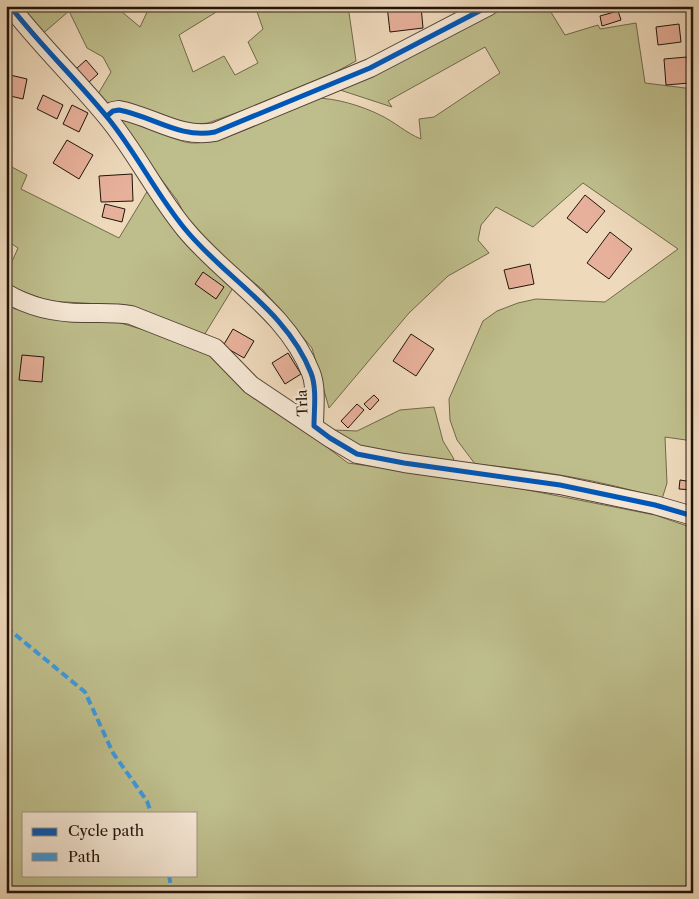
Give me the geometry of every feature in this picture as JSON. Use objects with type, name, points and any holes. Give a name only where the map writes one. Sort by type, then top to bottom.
[{"type":"street","name":"Trla","points":[[10,6],[36,40],[107,116],[184,228],[205,250],[258,298],[297,346],[312,374],[314,426],[357,454],[404,463],[560,485],[655,505],[693,516]]},
{"type":"street","points":[[107,116],[119,110],[181,132],[202,134],[215,132],[370,68],[489,6]]},
{"type":"street","points":[[6,293],[32,305],[54,310],[83,313],[117,312],[131,315],[215,348],[251,384],[314,426]]},
{"type":"green space","points":[[24,6],[115,6],[140,27],[148,10],[153,6],[226,6],[179,35],[193,72],[224,56],[235,75],[258,63],[248,42],[263,29],[255,6],[348,6],[356,61],[306,88],[208,123],[189,125],[108,104],[98,94],[111,72],[103,57],[87,48],[69,11],[40,36]]},
{"type":"green space","points":[[504,6],[552,6],[549,9],[565,35],[598,25],[600,29],[636,23],[645,83],[693,89],[693,441],[665,437],[667,483],[662,499],[616,486],[569,477],[475,464],[457,440],[450,420],[449,399],[483,321],[497,311],[536,299],[605,302],[678,249],[583,183],[533,227],[496,207],[481,225],[478,240],[489,253],[448,276],[409,313],[329,408],[312,348],[263,290],[215,250],[189,223],[177,200],[119,123],[119,117],[123,117],[177,140],[198,143],[231,135],[269,120],[315,98],[323,98],[349,103],[373,112],[421,139],[419,119],[434,117],[500,73],[485,47],[388,101],[392,107],[340,90],[337,86],[499,11]]},
{"type":"green space","points":[[6,164],[27,175],[21,189],[119,238],[148,190],[193,251],[233,288],[203,337],[161,317],[117,305],[49,301],[6,285],[6,275],[18,248],[6,240]]},
{"type":"green space","points":[[6,304],[15,309],[114,321],[211,350],[276,409],[348,463],[497,484],[655,515],[693,528],[693,893],[6,893]]},
{"type":"green space","points":[[434,407],[443,441],[454,459],[451,462],[371,450],[343,438],[334,430],[357,431],[400,410]]},
{"type":"building","points":[[387,6],[421,6],[423,28],[390,32]]},
{"type":"building","points":[[618,11],[621,20],[602,26],[600,16]]},
{"type":"building","points":[[679,24],[681,42],[658,45],[656,27]]},
{"type":"building","points":[[687,57],[689,83],[666,85],[664,59]]},
{"type":"building","points":[[86,60],[98,74],[88,83],[76,69]]},
{"type":"building","points":[[6,74],[27,79],[23,99],[6,95]]},
{"type":"building","points":[[43,95],[63,105],[57,119],[37,109]]},
{"type":"building","points":[[72,105],[88,113],[79,132],[63,124]]},
{"type":"building","points":[[67,140],[93,155],[79,179],[53,163]]},
{"type":"building","points":[[132,174],[133,201],[101,202],[99,176]]},
{"type":"building","points":[[585,195],[605,211],[587,233],[567,218]]},
{"type":"building","points":[[105,204],[125,209],[122,222],[102,217]]},
{"type":"building","points":[[610,232],[632,249],[609,279],[587,263]]},
{"type":"building","points":[[530,264],[534,284],[509,289],[504,270]]},
{"type":"building","points":[[203,272],[224,287],[216,299],[195,284]]},
{"type":"building","points":[[233,329],[254,341],[244,358],[223,346]]},
{"type":"building","points":[[411,334],[434,349],[416,376],[393,361]]},
{"type":"building","points":[[288,353],[301,374],[285,384],[272,363]]},
{"type":"building","points":[[22,355],[44,357],[42,382],[19,380]]},
{"type":"building","points":[[374,395],[379,400],[370,410],[364,404]]},
{"type":"building","points":[[357,404],[364,410],[348,428],[341,421]]},
{"type":"building","points":[[680,480],[693,482],[693,490],[679,489]]},
{"type":"marked path","points":[[6,627],[85,692],[113,753],[147,801],[151,812]]},
{"type":"marked path","points":[[169,876],[172,893]]},
{"type":"cycle path","points":[[10,6],[107,117],[185,229],[287,331],[300,351],[313,379],[315,392],[314,426],[330,438],[357,454],[404,463],[560,485],[655,505],[693,516]]},
{"type":"cycle path","points":[[107,116],[113,111],[119,110],[178,130],[202,133],[215,132],[370,68],[489,6]]}]
